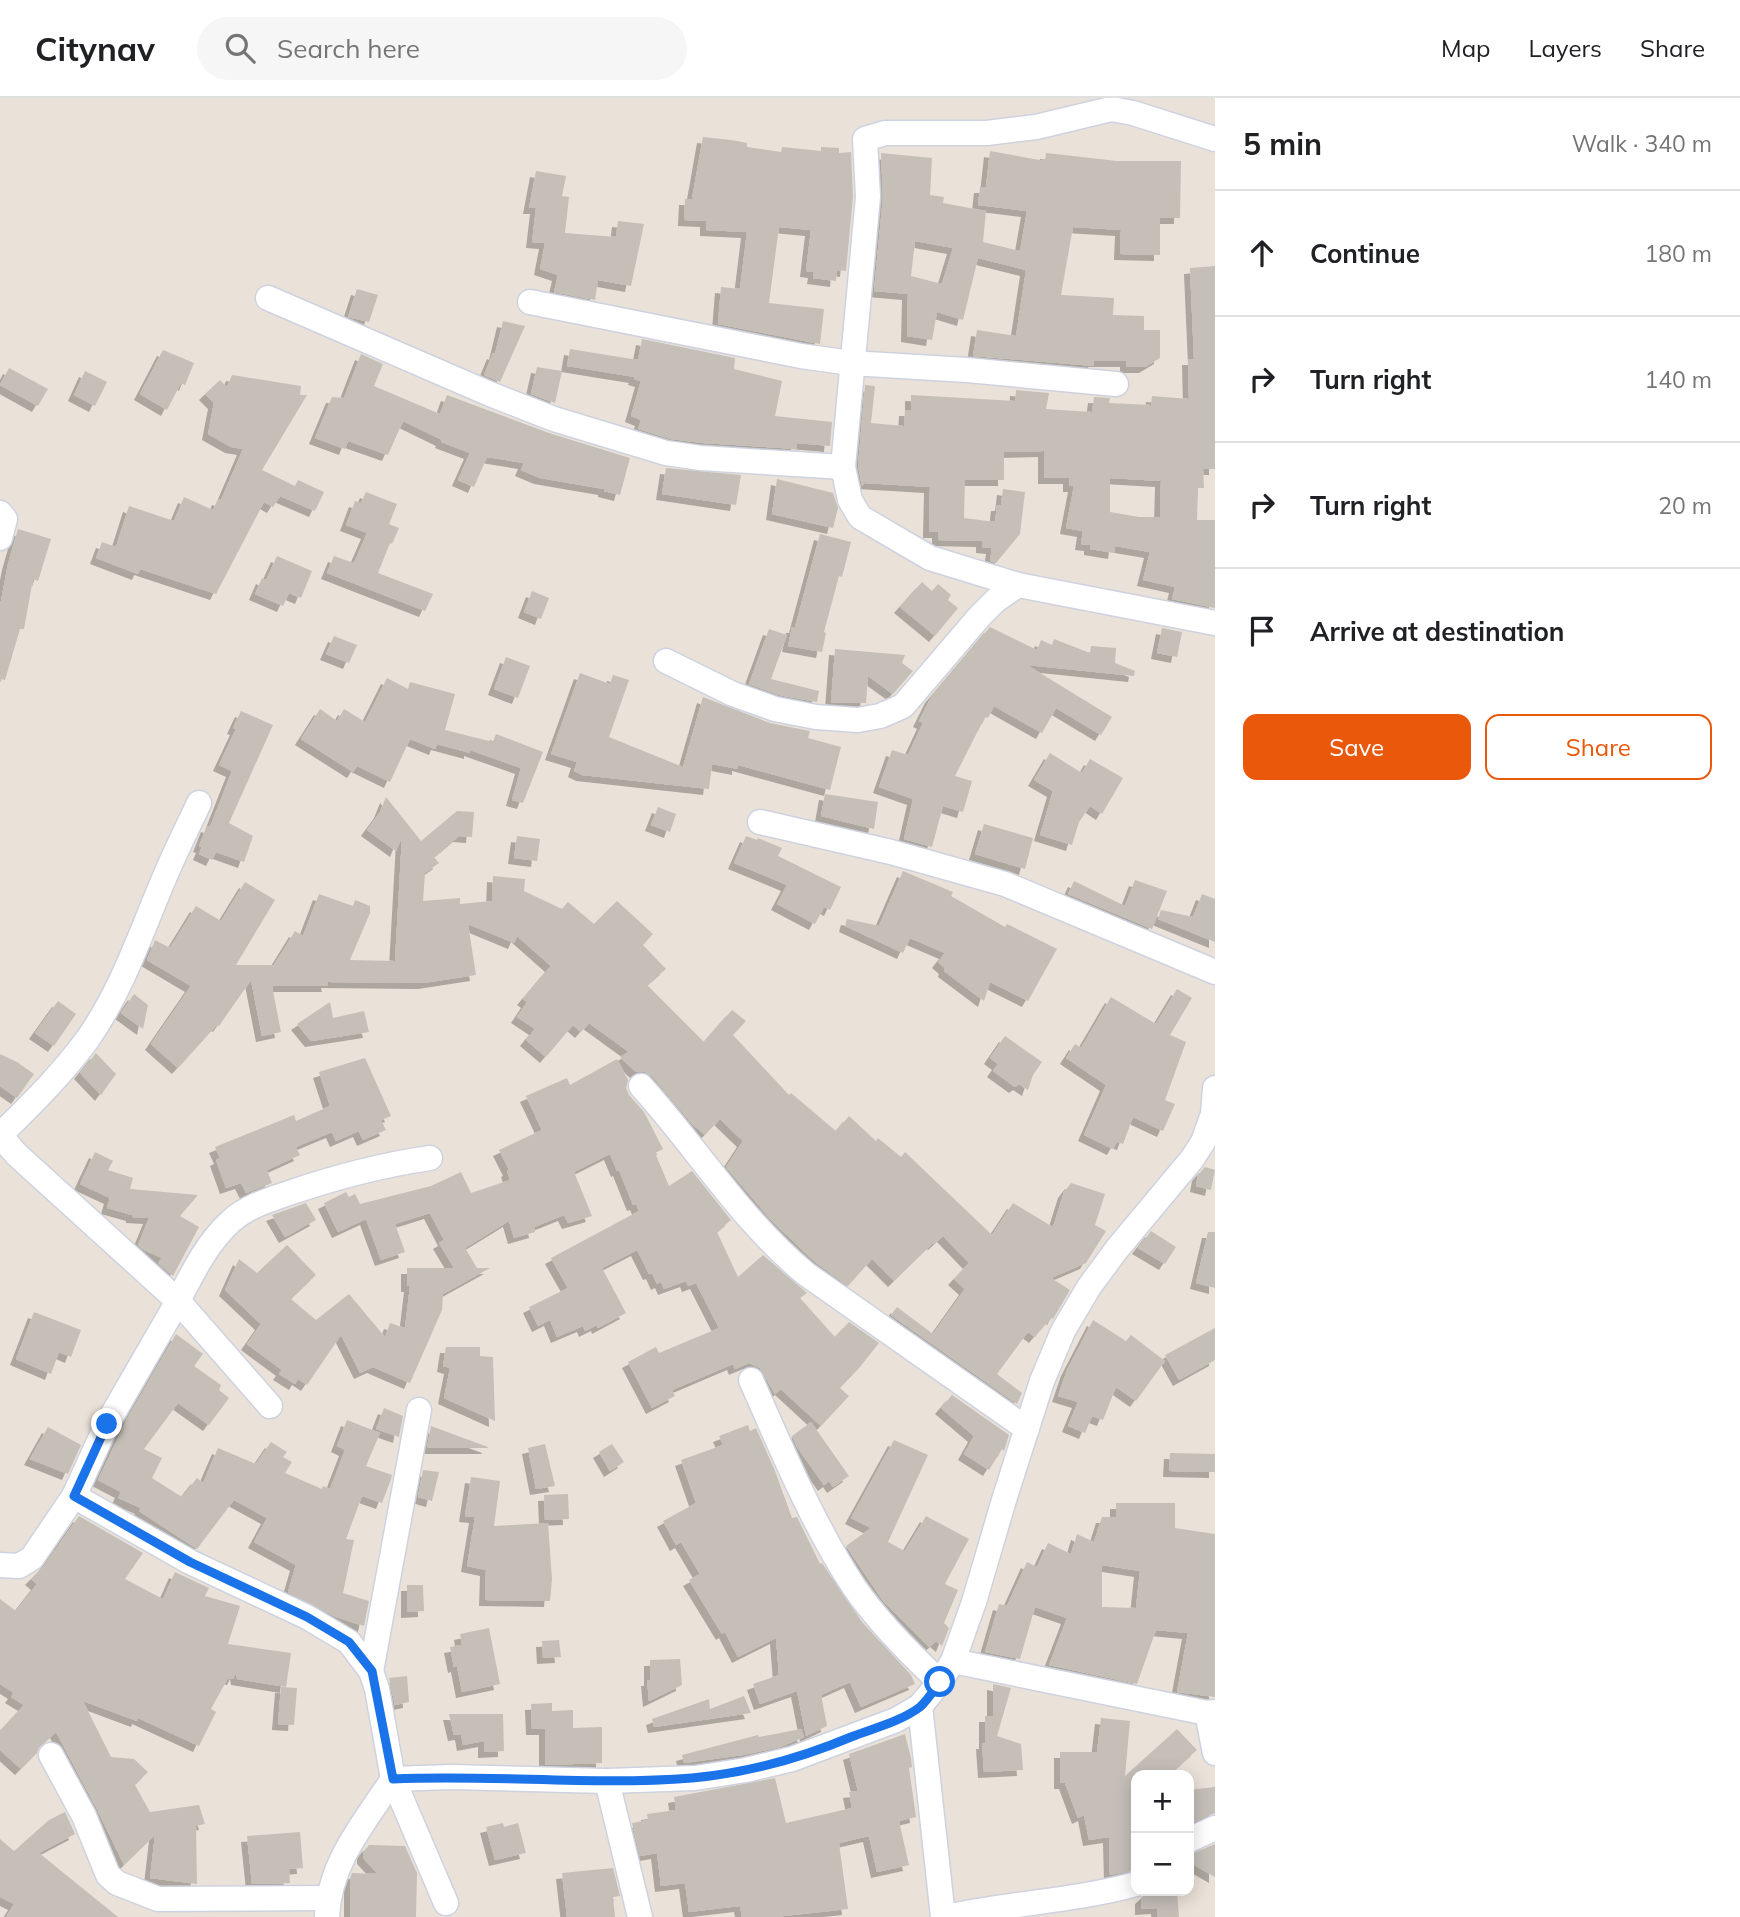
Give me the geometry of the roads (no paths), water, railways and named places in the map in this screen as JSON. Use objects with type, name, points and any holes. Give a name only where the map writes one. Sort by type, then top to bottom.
[{"type":"street","points":[[1215,139],[1133,113],[1111,109],[1036,127],[987,133],[885,133],[865,139],[868,197],[843,467],[850,500],[860,517],[930,558],[1018,585],[1215,623]]},
{"type":"street","points":[[268,298],[490,394],[555,419],[666,453],[724,460],[843,467]]},
{"type":"street","points":[[530,302],[851,363],[967,370],[1116,384]]},
{"type":"street","points":[[0,513],[5,519],[0,538]]},
{"type":"street","points":[[666,662],[733,694],[775,709],[816,717],[858,720],[880,716],[903,706],[979,617],[996,600],[1018,585]]},
{"type":"street","points":[[199,803],[115,992],[88,1038],[53,1083],[0,1135],[16,1154],[178,1301],[270,1406]]},
{"type":"street","points":[[760,822],[891,852],[1006,884],[1215,972]]},
{"type":"street","points":[[640,1086],[732,1199],[778,1250],[806,1274],[1027,1429]]},
{"type":"street","points":[[393,1779],[451,1777],[607,1781],[695,1778],[769,1765],[828,1747],[896,1720],[920,1706],[953,1661],[1027,1429],[1063,1331],[1117,1249],[1203,1142],[1213,1114],[1215,1088]]},
{"type":"street","points":[[0,1565],[19,1566],[32,1558],[74,1496],[107,1424],[202,1255],[233,1219],[251,1206],[332,1178],[387,1164],[430,1158]]},
{"type":"street","points":[[751,1380],[822,1532],[856,1588],[911,1655],[940,1682]]},
{"type":"street","points":[[419,1410],[372,1671],[393,1779],[446,1903]]},
{"type":"street","points":[[74,1496],[190,1562],[307,1617],[349,1642],[372,1671]]},
{"type":"street","points":[[953,1661],[1211,1712],[1215,1753]]},
{"type":"street","points":[[920,1706],[945,1917],[990,1907],[1076,1896],[1131,1885]]},
{"type":"street","points":[[51,1755],[84,1816],[108,1875],[117,1883],[158,1899],[328,1907],[337,1867],[347,1847],[393,1779]]},
{"type":"street","points":[[607,1781],[642,1915]]},
{"type":"street","points":[[1194,1838],[1215,1828]]}]
